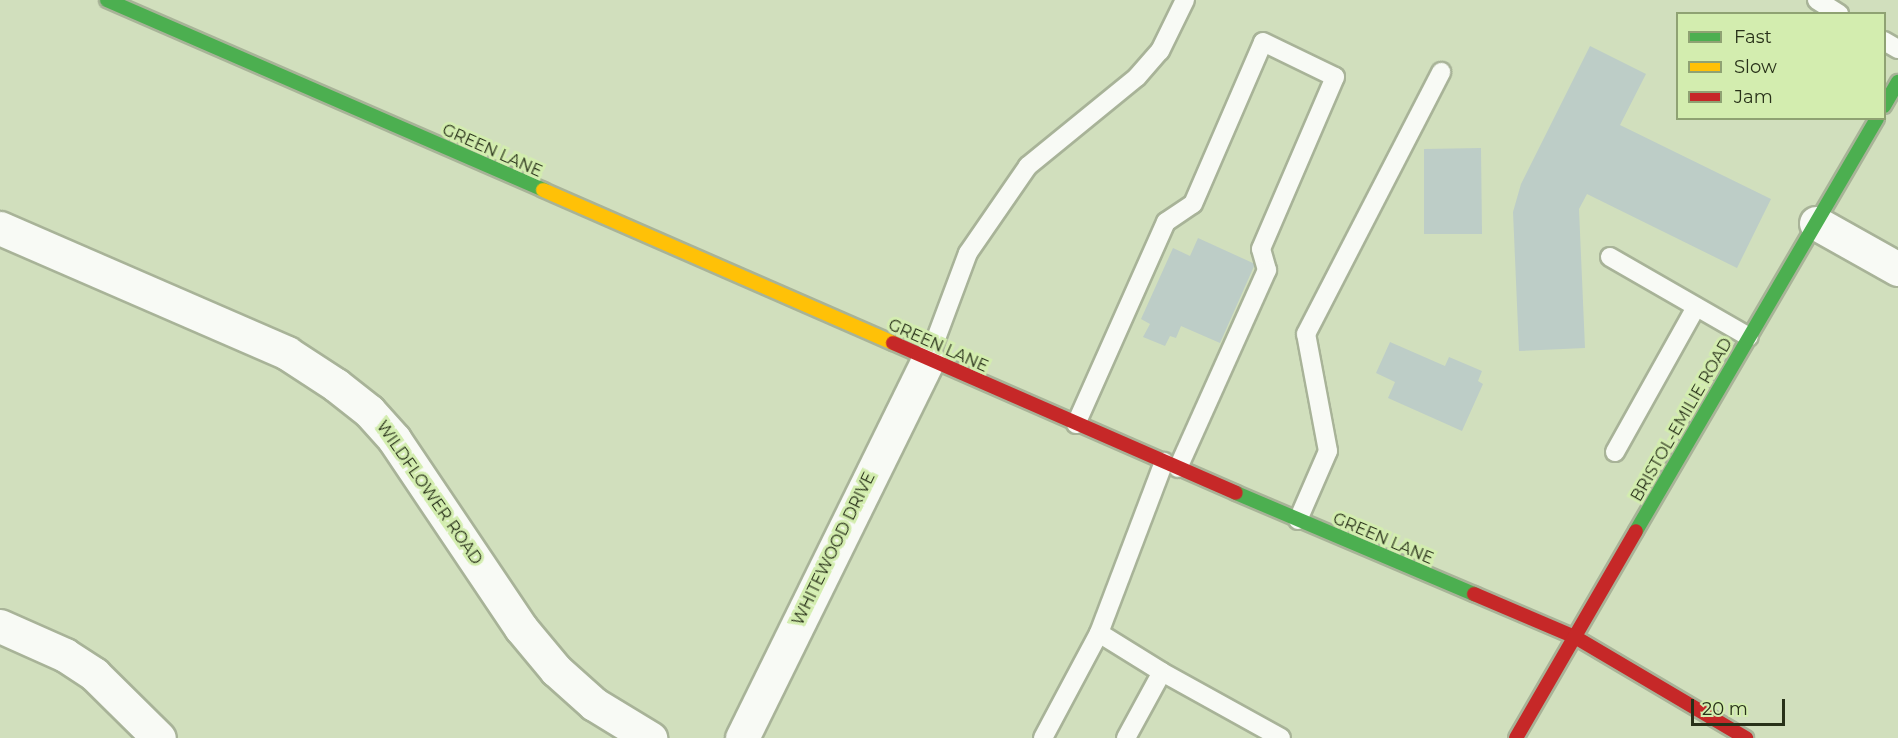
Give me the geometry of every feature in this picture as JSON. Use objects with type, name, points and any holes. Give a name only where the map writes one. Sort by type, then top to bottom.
[{"type":"street","name":"GREEN LANE","points":[[107,0],[928,360],[1575,637],[1746,738]]},
{"type":"street","points":[[1886,103],[1898,82]]},
{"type":"street","name":"BRISTOL-EMILIE ROAD","points":[[1516,738],[1876,120]]},
{"type":"street","points":[[1816,223],[1898,269]]},
{"type":"street","name":"WILDFLOWER ROAD","points":[[0,228],[287,353],[336,385],[369,411],[394,439],[521,628],[556,670],[594,704],[650,738]]},
{"type":"street","name":"WHITEWOOD DRIVE","points":[[742,738],[928,360]]},
{"type":"street","points":[[0,626],[65,655],[94,674],[159,738]]},
{"type":"lane","points":[[928,360],[968,253],[1028,166],[1137,77],[1160,51],[1185,0]]},
{"type":"lane","points":[[1817,0],[1836,12]]},
{"type":"lane","points":[[1043,738],[1099,633],[1171,465],[1268,270],[1261,249],[1335,77],[1263,42],[1193,204],[1166,222],[1076,424]]},
{"type":"lane","points":[[1298,520],[1328,451],[1306,334],[1441,72]]},
{"type":"lane","points":[[1610,256],[1749,337]]},
{"type":"lane","points":[[1615,452],[1696,307]]},
{"type":"lane","points":[[1099,633],[1161,672],[1281,738]]},
{"type":"lane","points":[[1126,738],[1161,672]]},
{"type":"building","points":[[1590,46],[1646,74],[1620,125],[1771,199],[1737,268],[1587,194],[1579,209],[1585,348],[1519,351],[1513,212],[1521,184]]},
{"type":"building","points":[[1481,148],[1482,234],[1424,234],[1424,149]]},
{"type":"building","points":[[1198,238],[1255,264],[1220,343],[1181,326],[1176,338],[1170,336],[1165,346],[1143,337],[1150,324],[1141,319],[1173,248],[1190,256]]},
{"type":"building","points":[[1390,342],[1445,366],[1449,357],[1482,371],[1478,381],[1483,384],[1462,431],[1388,398],[1395,382],[1376,373]]},
{"type":"traffic: fast","points":[[107,0],[543,190]]},
{"type":"traffic: fast","points":[[1886,103],[1898,82]]},
{"type":"traffic: fast","points":[[1636,531],[1876,120]]},
{"type":"traffic: fast","points":[[1236,493],[1474,594]]},
{"type":"traffic: slow","points":[[543,190],[893,343]]},
{"type":"traffic: jam","points":[[893,343],[1236,493]]},
{"type":"traffic: jam","points":[[1516,738],[1636,531]]},
{"type":"traffic: jam","points":[[1474,594],[1575,637],[1746,738]]}]
